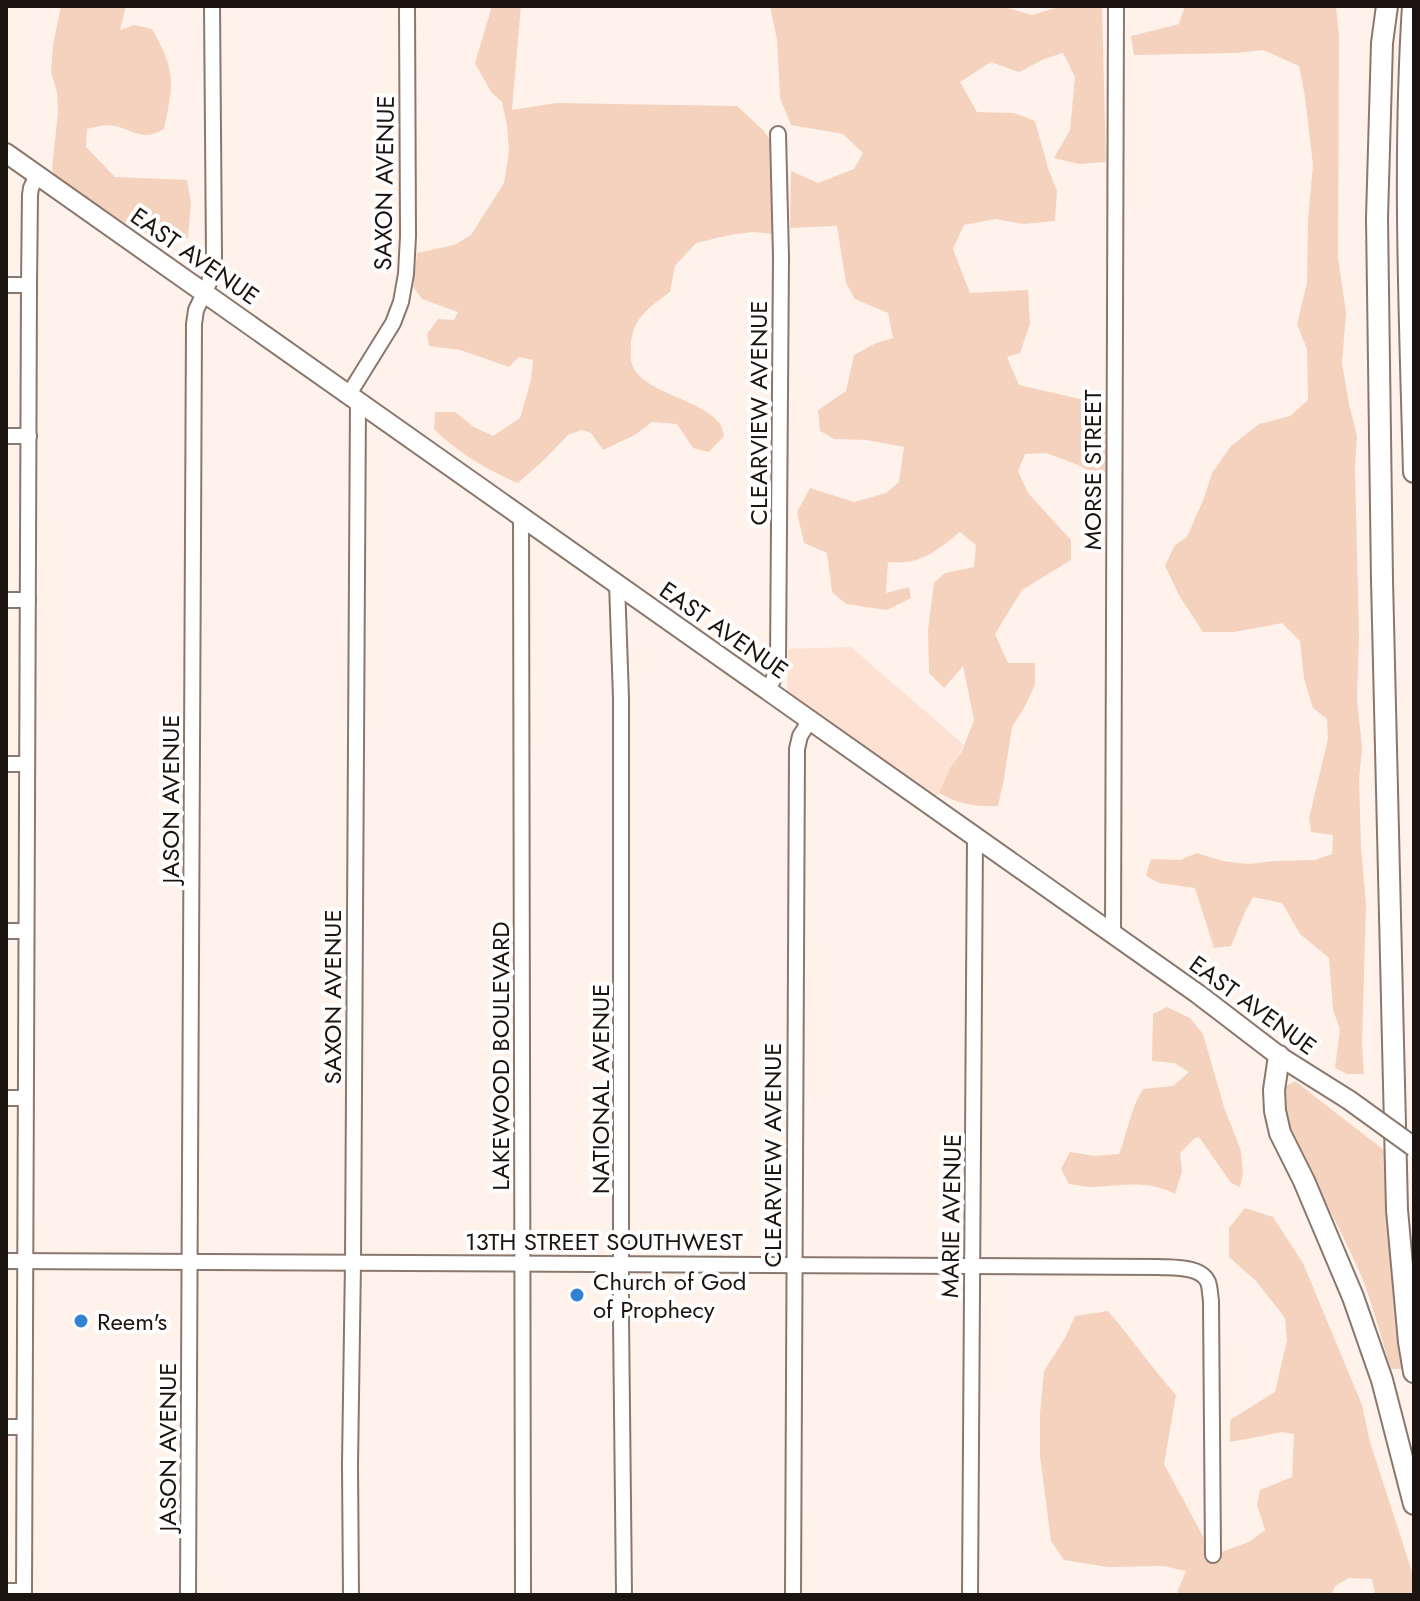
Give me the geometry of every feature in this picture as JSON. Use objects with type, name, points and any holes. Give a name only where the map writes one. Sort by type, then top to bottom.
[{"type":"highway","points":[[1379,6],[1382,43]]},
{"type":"highway","points":[[1387,6],[1382,43],[1377,218],[1382,580],[1396,1195],[1414,1372]]},
{"type":"highway","points":[[1413,6],[1407,164],[1414,472]]},
{"type":"highway","points":[[1279,1056],[1274,1090],[1280,1133],[1304,1181],[1353,1297],[1382,1380],[1414,1504]]},
{"type":"main road","name":"EAST AVENUE","points":[[6,153],[1198,994],[1279,1056],[1349,1100],[1414,1147]]},
{"type":"street","name":"JASON AVENUE","points":[[188,1595],[194,324],[212,273],[215,236],[212,6]]},
{"type":"street","name":"SAXON AVENUE","points":[[351,1595],[353,397],[393,323],[406,274],[407,6]]},
{"type":"street","name":"MORSE STREET","points":[[1113,934],[1116,6]]},
{"type":"street","name":"CLEARVIEW AVENUE","points":[[768,690],[778,662],[781,257],[778,134]]},
{"type":"street","points":[[6,1591],[24,1593],[29,285],[30,198],[37,175]]},
{"type":"street","points":[[6,285],[29,285]]},
{"type":"street","points":[[6,436],[29,436]]},
{"type":"street","name":"LAKEWOOD BOULEVARD","points":[[521,517],[523,1595]]},
{"type":"street","name":"NATIONAL AVENUE","points":[[617,583],[621,698],[624,1595]]},
{"type":"street","points":[[6,600],[28,600]]},
{"type":"street","name":"CLEARVIEW AVENUE","points":[[793,1595],[797,749],[800,736],[810,720]]},
{"type":"street","points":[[6,764],[27,764]]},
{"type":"street","name":"MARIE AVENUE","points":[[970,1595],[975,837]]},
{"type":"street","points":[[6,931],[26,931]]},
{"type":"street","points":[[6,1098],[25,1098]]},
{"type":"street","name":"13TH STREET SOUTHWEST","points":[[6,1261],[972,1264],[1189,1270],[1202,1274],[1209,1285],[1211,1301],[1213,1555]]},
{"type":"street","points":[[6,1427],[24,1427]]},
{"type":"shaded area","points":[[61,6],[126,6],[120,30],[134,25],[152,29],[171,78],[164,129],[141,135],[107,125],[87,129],[86,147],[115,177],[187,180],[191,203],[188,238],[166,243],[94,207],[56,181],[52,168],[58,112],[57,92],[51,72]]},
{"type":"shaded area","points":[[492,6],[521,6],[512,110],[556,103],[737,106],[764,131],[772,143],[774,234],[752,232],[696,243],[675,266],[670,292],[642,316],[631,341],[631,361],[638,374],[659,389],[712,415],[720,424],[724,436],[709,452],[693,448],[677,424],[652,422],[635,435],[603,450],[591,433],[582,430],[568,435],[518,483],[473,460],[434,429],[435,412],[455,412],[474,427],[493,436],[520,418],[531,380],[533,360],[519,357],[509,367],[460,350],[429,346],[427,334],[438,319],[454,320],[458,312],[422,299],[413,287],[417,253],[454,245],[471,235],[504,183],[509,151],[502,102],[491,92],[475,63]]},
{"type":"shaded area","points":[[770,6],[1001,6],[1032,15],[1062,6],[1102,6],[1106,162],[1079,164],[1054,158],[1070,130],[1075,77],[1063,53],[1019,72],[991,62],[960,82],[977,112],[1014,113],[1035,121],[1057,191],[1055,221],[1023,224],[995,219],[964,225],[953,249],[970,293],[1028,290],[1030,324],[1020,353],[1007,357],[1019,385],[1106,405],[1106,483],[1081,466],[1046,453],[1025,454],[1018,471],[1028,493],[1071,540],[1071,560],[1022,590],[995,634],[1008,663],[1035,663],[1035,685],[1012,727],[998,806],[967,804],[939,793],[962,751],[974,720],[963,666],[944,688],[929,673],[928,629],[934,583],[945,573],[974,567],[976,545],[960,532],[919,559],[888,562],[886,593],[909,587],[911,598],[887,610],[846,604],[832,592],[827,553],[804,543],[797,512],[810,488],[854,502],[886,493],[899,482],[904,447],[867,440],[835,439],[820,431],[818,410],[846,391],[854,355],[893,338],[888,313],[855,299],[846,283],[837,226],[790,228],[791,171],[818,183],[854,169],[863,153],[843,134],[791,125],[780,98],[777,40]]},
{"type":"shaded area","points":[[1185,6],[1336,6],[1339,36],[1338,257],[1346,313],[1342,363],[1357,436],[1357,699],[1362,748],[1359,781],[1366,905],[1364,1074],[1347,1074],[1335,1068],[1340,1029],[1333,1010],[1329,958],[1300,934],[1282,903],[1253,897],[1231,946],[1214,948],[1195,888],[1159,883],[1146,876],[1151,859],[1180,860],[1197,853],[1248,864],[1315,860],[1332,854],[1333,835],[1311,832],[1309,818],[1328,739],[1327,719],[1313,708],[1304,679],[1300,641],[1282,623],[1234,632],[1203,632],[1180,597],[1165,566],[1175,545],[1187,537],[1212,473],[1231,446],[1259,424],[1290,416],[1308,400],[1307,349],[1297,324],[1307,283],[1313,165],[1299,66],[1263,50],[1134,55],[1131,36],[1179,24]]},
{"type":"shaded area","points":[[851,647],[964,745],[939,793],[933,798],[787,692],[788,649]]},
{"type":"shaded area","points":[[1167,1007],[1190,1018],[1203,1034],[1224,1107],[1241,1151],[1243,1174],[1240,1187],[1231,1183],[1199,1137],[1180,1153],[1182,1172],[1175,1194],[1146,1185],[1094,1187],[1069,1184],[1061,1169],[1070,1152],[1095,1156],[1119,1154],[1143,1089],[1173,1086],[1189,1072],[1174,1063],[1152,1061],[1153,1014]]},
{"type":"shaded area","points":[[1295,1081],[1385,1151],[1402,1369],[1391,1369],[1361,1275],[1292,1130],[1284,1087]]},
{"type":"shaded area","points":[[1245,1208],[1273,1217],[1303,1263],[1362,1405],[1370,1442],[1414,1578],[1414,1595],[1375,1595],[1372,1579],[1349,1578],[1335,1586],[1332,1595],[1176,1595],[1186,1571],[1163,1566],[1108,1567],[1064,1560],[1051,1541],[1040,1456],[1044,1371],[1075,1316],[1108,1311],[1176,1395],[1164,1464],[1213,1555],[1249,1542],[1265,1530],[1257,1505],[1260,1490],[1292,1477],[1294,1434],[1282,1432],[1230,1442],[1230,1420],[1275,1392],[1287,1340],[1285,1318],[1256,1281],[1229,1257],[1229,1228]]},
{"type":"place","name":"Church of God of Prophecy","points":[[577,1295]]},
{"type":"place","name":"Reem's","points":[[81,1321]]}]
